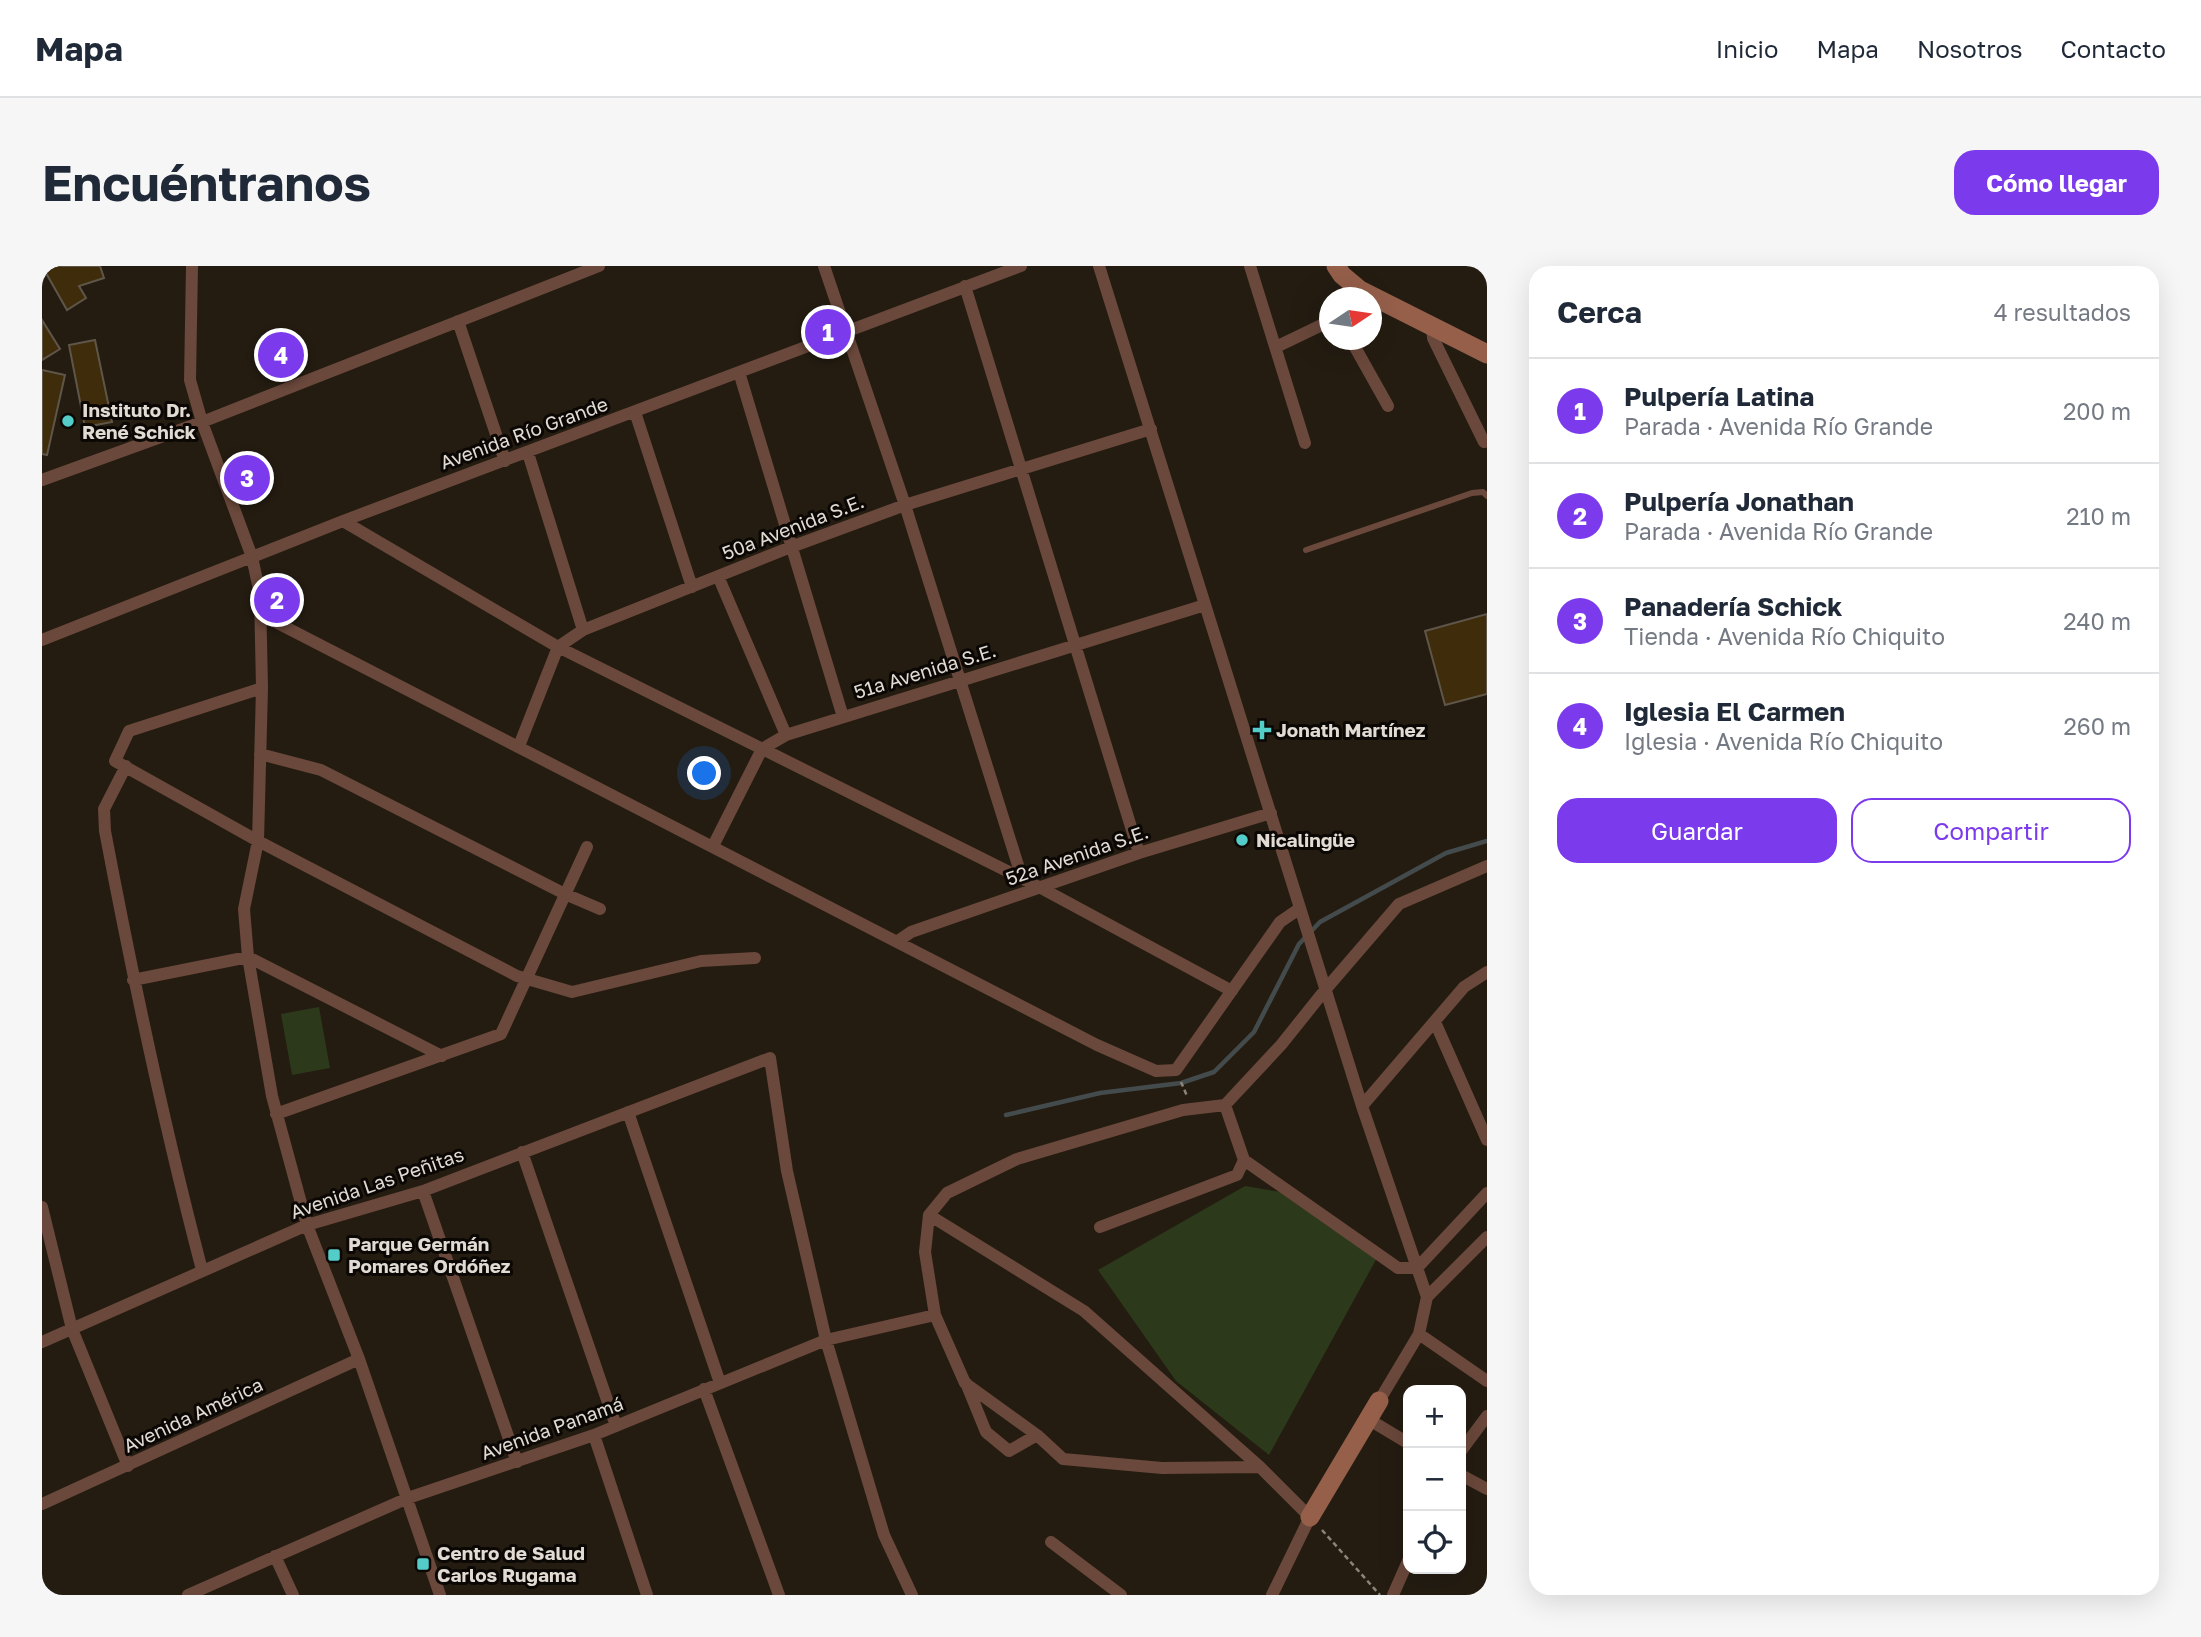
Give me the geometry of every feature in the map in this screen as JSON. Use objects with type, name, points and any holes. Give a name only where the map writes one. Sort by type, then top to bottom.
[{"type":"street","points":[[192,266],[190,380],[202,422],[252,558],[260,594],[262,688],[258,841],[244,909],[248,957],[276,1114],[307,1225],[359,1359],[440,1595]]},
{"type":"street","points":[[42,480],[202,422],[599,266]]},
{"type":"street","points":[[824,266],[962,680],[1022,878]]},
{"type":"street","name":"Avenida Río Grande","points":[[42,640],[343,521],[1021,266]]},
{"type":"street","points":[[1099,266],[1299,909],[1427,1297],[1419,1334],[1310,1517],[1272,1595]]},
{"type":"street","points":[[1250,266],[1305,443]]},
{"type":"street","points":[[1336,266],[1351,287]]},
{"type":"street","points":[[965,286],[1139,853]]},
{"type":"street","points":[[1382,305],[1487,354]]},
{"type":"street","points":[[458,321],[505,460]]},
{"type":"street","points":[[1276,347],[1319,326]]},
{"type":"street","points":[[1432,327],[1433,338],[1484,442]]},
{"type":"street","points":[[1357,350],[1388,406]]},
{"type":"street","points":[[740,372],[843,717]]},
{"type":"street","points":[[635,412],[692,587]]},
{"type":"street","name":"50a Avenida S.E.","points":[[558,647],[583,631],[791,547],[905,505],[1151,429]]},
{"type":"street","points":[[528,453],[583,631]]},
{"type":"street","points":[[343,521],[558,647],[1022,878],[1231,990]]},
{"type":"street","points":[[718,576],[786,735]]},
{"type":"street","name":"51a Avenida S.E.","points":[[762,750],[786,735],[1205,605]]},
{"type":"street","points":[[260,614],[1097,1045],[1156,1071],[1176,1070],[1280,922],[1299,909]]},
{"type":"street","points":[[519,746],[558,647]]},
{"type":"street","points":[[262,688],[129,731],[115,761],[258,841],[517,976],[572,992],[702,961],[755,958]]},
{"type":"street","points":[[713,846],[762,750]]},
{"type":"street","points":[[260,754],[321,770],[565,894],[600,909]]},
{"type":"street","points":[[125,766],[104,810],[105,831],[133,980],[169,1145],[202,1270]]},
{"type":"street","name":"52a Avenida S.E.","points":[[898,941],[911,932],[1139,853],[1271,813]]},
{"type":"street","points":[[276,1114],[501,1034],[587,847]]},
{"type":"street","points":[[1037,1435],[1009,1451],[986,1432],[935,1315],[926,1252],[929,1215],[947,1193],[1017,1158],[1183,1110],[1225,1105],[1282,1045],[1399,904],[1487,866]]},
{"type":"street","points":[[133,980],[248,957],[442,1056]]},
{"type":"street","points":[[1362,1106],[1464,987],[1487,972]]},
{"type":"street","points":[[1435,1021],[1487,1140]]},
{"type":"street","name":"Avenida Las Peñitas","points":[[42,1342],[307,1225],[423,1191],[770,1058],[787,1171],[826,1340]]},
{"type":"street","points":[[1225,1105],[1244,1160],[1398,1268],[1418,1268],[1487,1193]]},
{"type":"street","points":[[628,1112],[719,1383]]},
{"type":"street","points":[[522,1152],[616,1426]]},
{"type":"street","points":[[1100,1227],[1237,1175],[1244,1160]]},
{"type":"street","points":[[423,1191],[517,1462]]},
{"type":"street","points":[[42,1207],[72,1329],[128,1466]]},
{"type":"street","points":[[929,1215],[1084,1311],[1260,1467],[1310,1517]]},
{"type":"street","points":[[1427,1297],[1487,1237]]},
{"type":"street","name":"Avenida Panamá","points":[[188,1595],[408,1498],[594,1435],[826,1340],[935,1315]]},
{"type":"street","points":[[1419,1334],[1487,1381]]},
{"type":"street","points":[[826,1340],[884,1535],[912,1595]]},
{"type":"street","name":"Avenida América","points":[[42,1504],[359,1359]]},
{"type":"street","points":[[965,1383],[1037,1435],[1063,1460],[1162,1468],[1260,1467]]},
{"type":"street","points":[[704,1389],[779,1595]]},
{"type":"street","points":[[1463,1448],[1487,1416]]},
{"type":"street","points":[[1368,1419],[1403,1440]]},
{"type":"street","points":[[594,1435],[647,1595]]},
{"type":"street","points":[[1466,1478],[1487,1489]]},
{"type":"street","points":[[1051,1542],[1121,1595]]},
{"type":"street","points":[[275,1556],[293,1595]]},
{"type":"street","points":[[1394,1595],[1403,1573]]},
{"type":"lane","points":[[1306,550],[1472,493],[1483,492],[1487,496]]},
{"type":"path","points":[[1176,1070],[1192,1109]]},
{"type":"path","points":[[1310,1517],[1380,1595]]},
{"type":"green space","points":[[319,1007],[330,1068],[292,1075],[281,1014]]},
{"type":"green space","points":[[1245,1186],[1287,1193],[1378,1256],[1269,1455],[1176,1381],[1098,1270]]},
{"type":"building","points":[[42,266],[100,266],[104,278],[79,286],[86,298],[67,310]]},
{"type":"building","points":[[42,320],[60,349],[42,360]]},
{"type":"building","points":[[95,340],[112,422],[85,427],[69,345]]},
{"type":"building","points":[[42,370],[65,375],[47,455],[42,454]]},
{"type":"building","points":[[1487,614],[1487,694],[1445,705],[1425,631]]},
{"type":"waterway","points":[[1006,1115],[1100,1093],[1181,1083],[1214,1072],[1254,1032],[1299,944],[1320,922],[1446,853],[1487,841]]},
{"type":"place","name":"Pulpería Latina","points":[[828,332]]},
{"type":"place","name":"Iglesia El Carmen","points":[[281,355]]},
{"type":"place","name":"Instituto Dr. René Schick","points":[[68,421]]},
{"type":"place","name":"Panadería Schick","points":[[247,478]]},
{"type":"place","name":"Pulpería Jonathan","points":[[277,600]]},
{"type":"place","name":"Jonath Martínez","points":[[1262,730]]},
{"type":"place","name":"Nicalingüe","points":[[1242,840]]},
{"type":"place","name":"Parque Germán Pomares Ordóñez","points":[[334,1255]]},
{"type":"place","name":"Centro de Salud Carlos Rugama","points":[[423,1564]]}]
